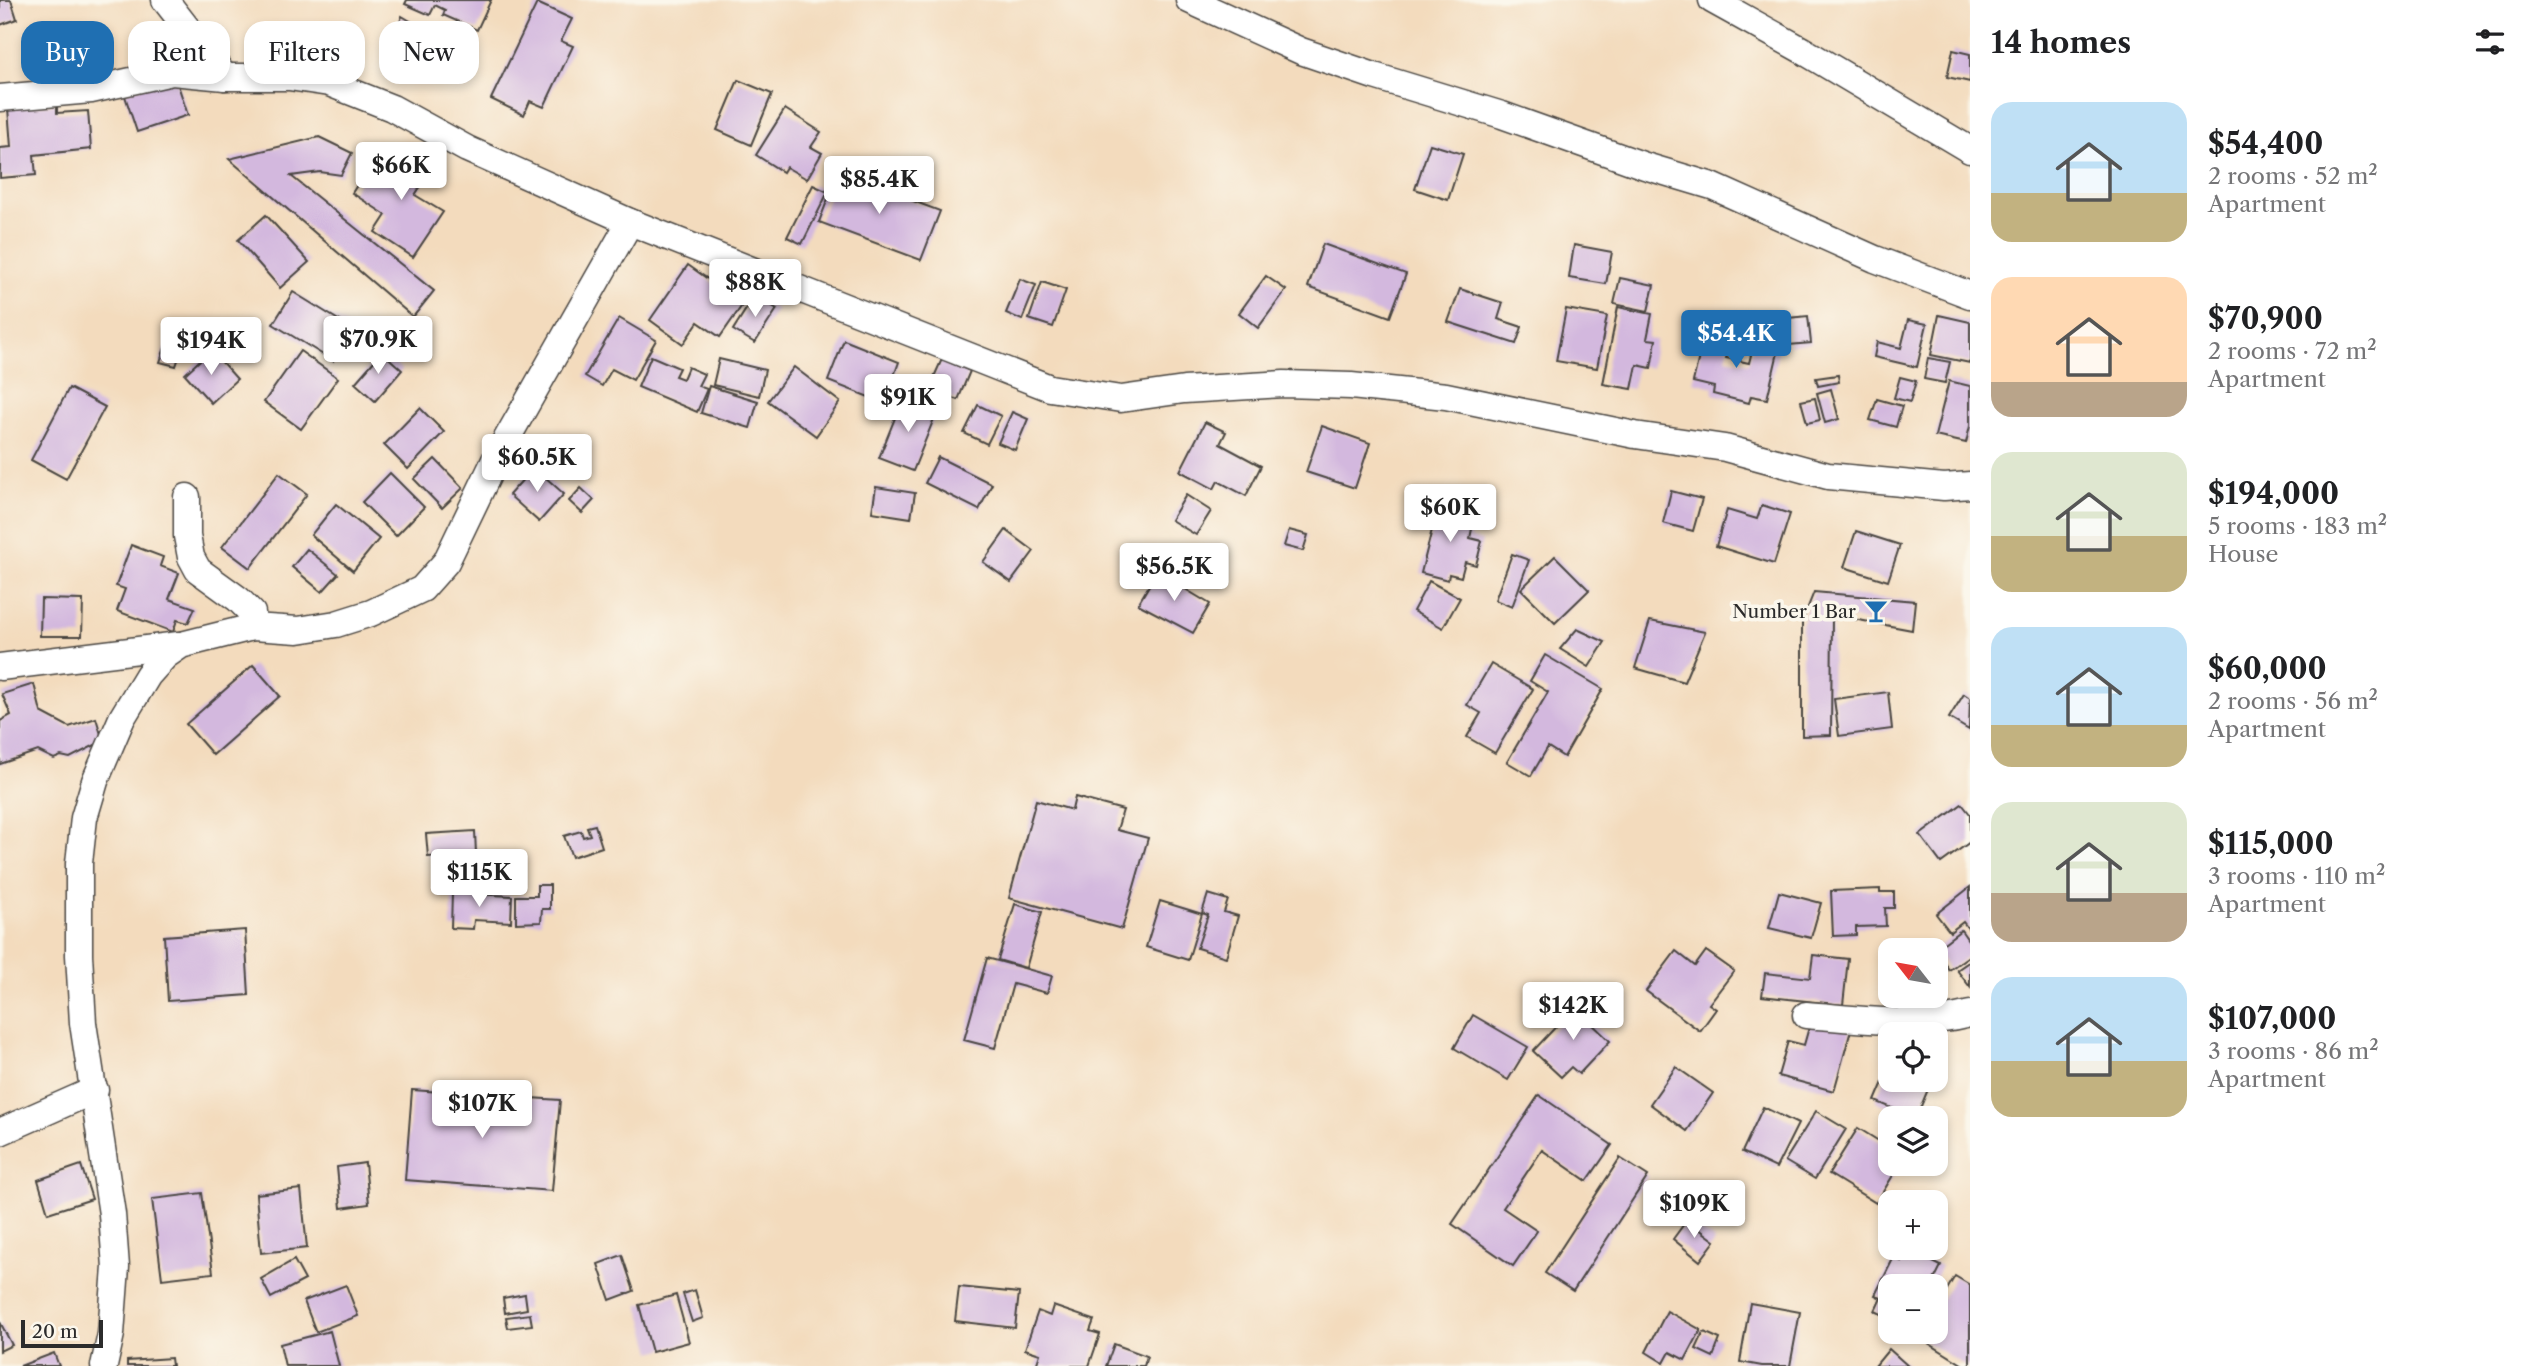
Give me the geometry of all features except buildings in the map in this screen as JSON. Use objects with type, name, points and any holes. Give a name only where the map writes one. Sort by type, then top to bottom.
[{"type":"street","points":[[165,0],[181,21]]},
{"type":"street","points":[[1189,0],[1301,51],[1337,64],[1502,115],[1645,166],[1712,186],[1875,259],[1970,295]]},
{"type":"street","points":[[1712,0],[1970,150]]},
{"type":"street","points":[[230,77],[289,77],[329,83],[392,108],[467,149],[630,222],[1050,388],[1121,399],[1184,390],[1284,384],[1351,386],[1446,396],[1635,435],[1725,448],[1828,476],[1944,487],[1970,485]]},
{"type":"street","points":[[0,98],[91,90],[128,82]]},
{"type":"street","points":[[0,667],[181,645],[253,627],[298,630],[335,624],[371,613],[422,589],[446,562],[498,456],[630,222]]},
{"type":"street","points":[[187,497],[187,536],[191,557],[198,570],[238,599],[252,613],[253,627]]},
{"type":"street","points":[[104,1366],[111,1334],[116,1267],[112,1214],[83,1023],[79,955],[79,863],[84,818],[95,781],[122,718],[148,675],[165,656],[181,645]]},
{"type":"street","points":[[1806,1015],[1944,1021],[1970,1014]]},
{"type":"street","points":[[0,1132],[95,1090]]},
{"type":"place","name":"Number 1 Bar","points":[[1876,611]]}]
